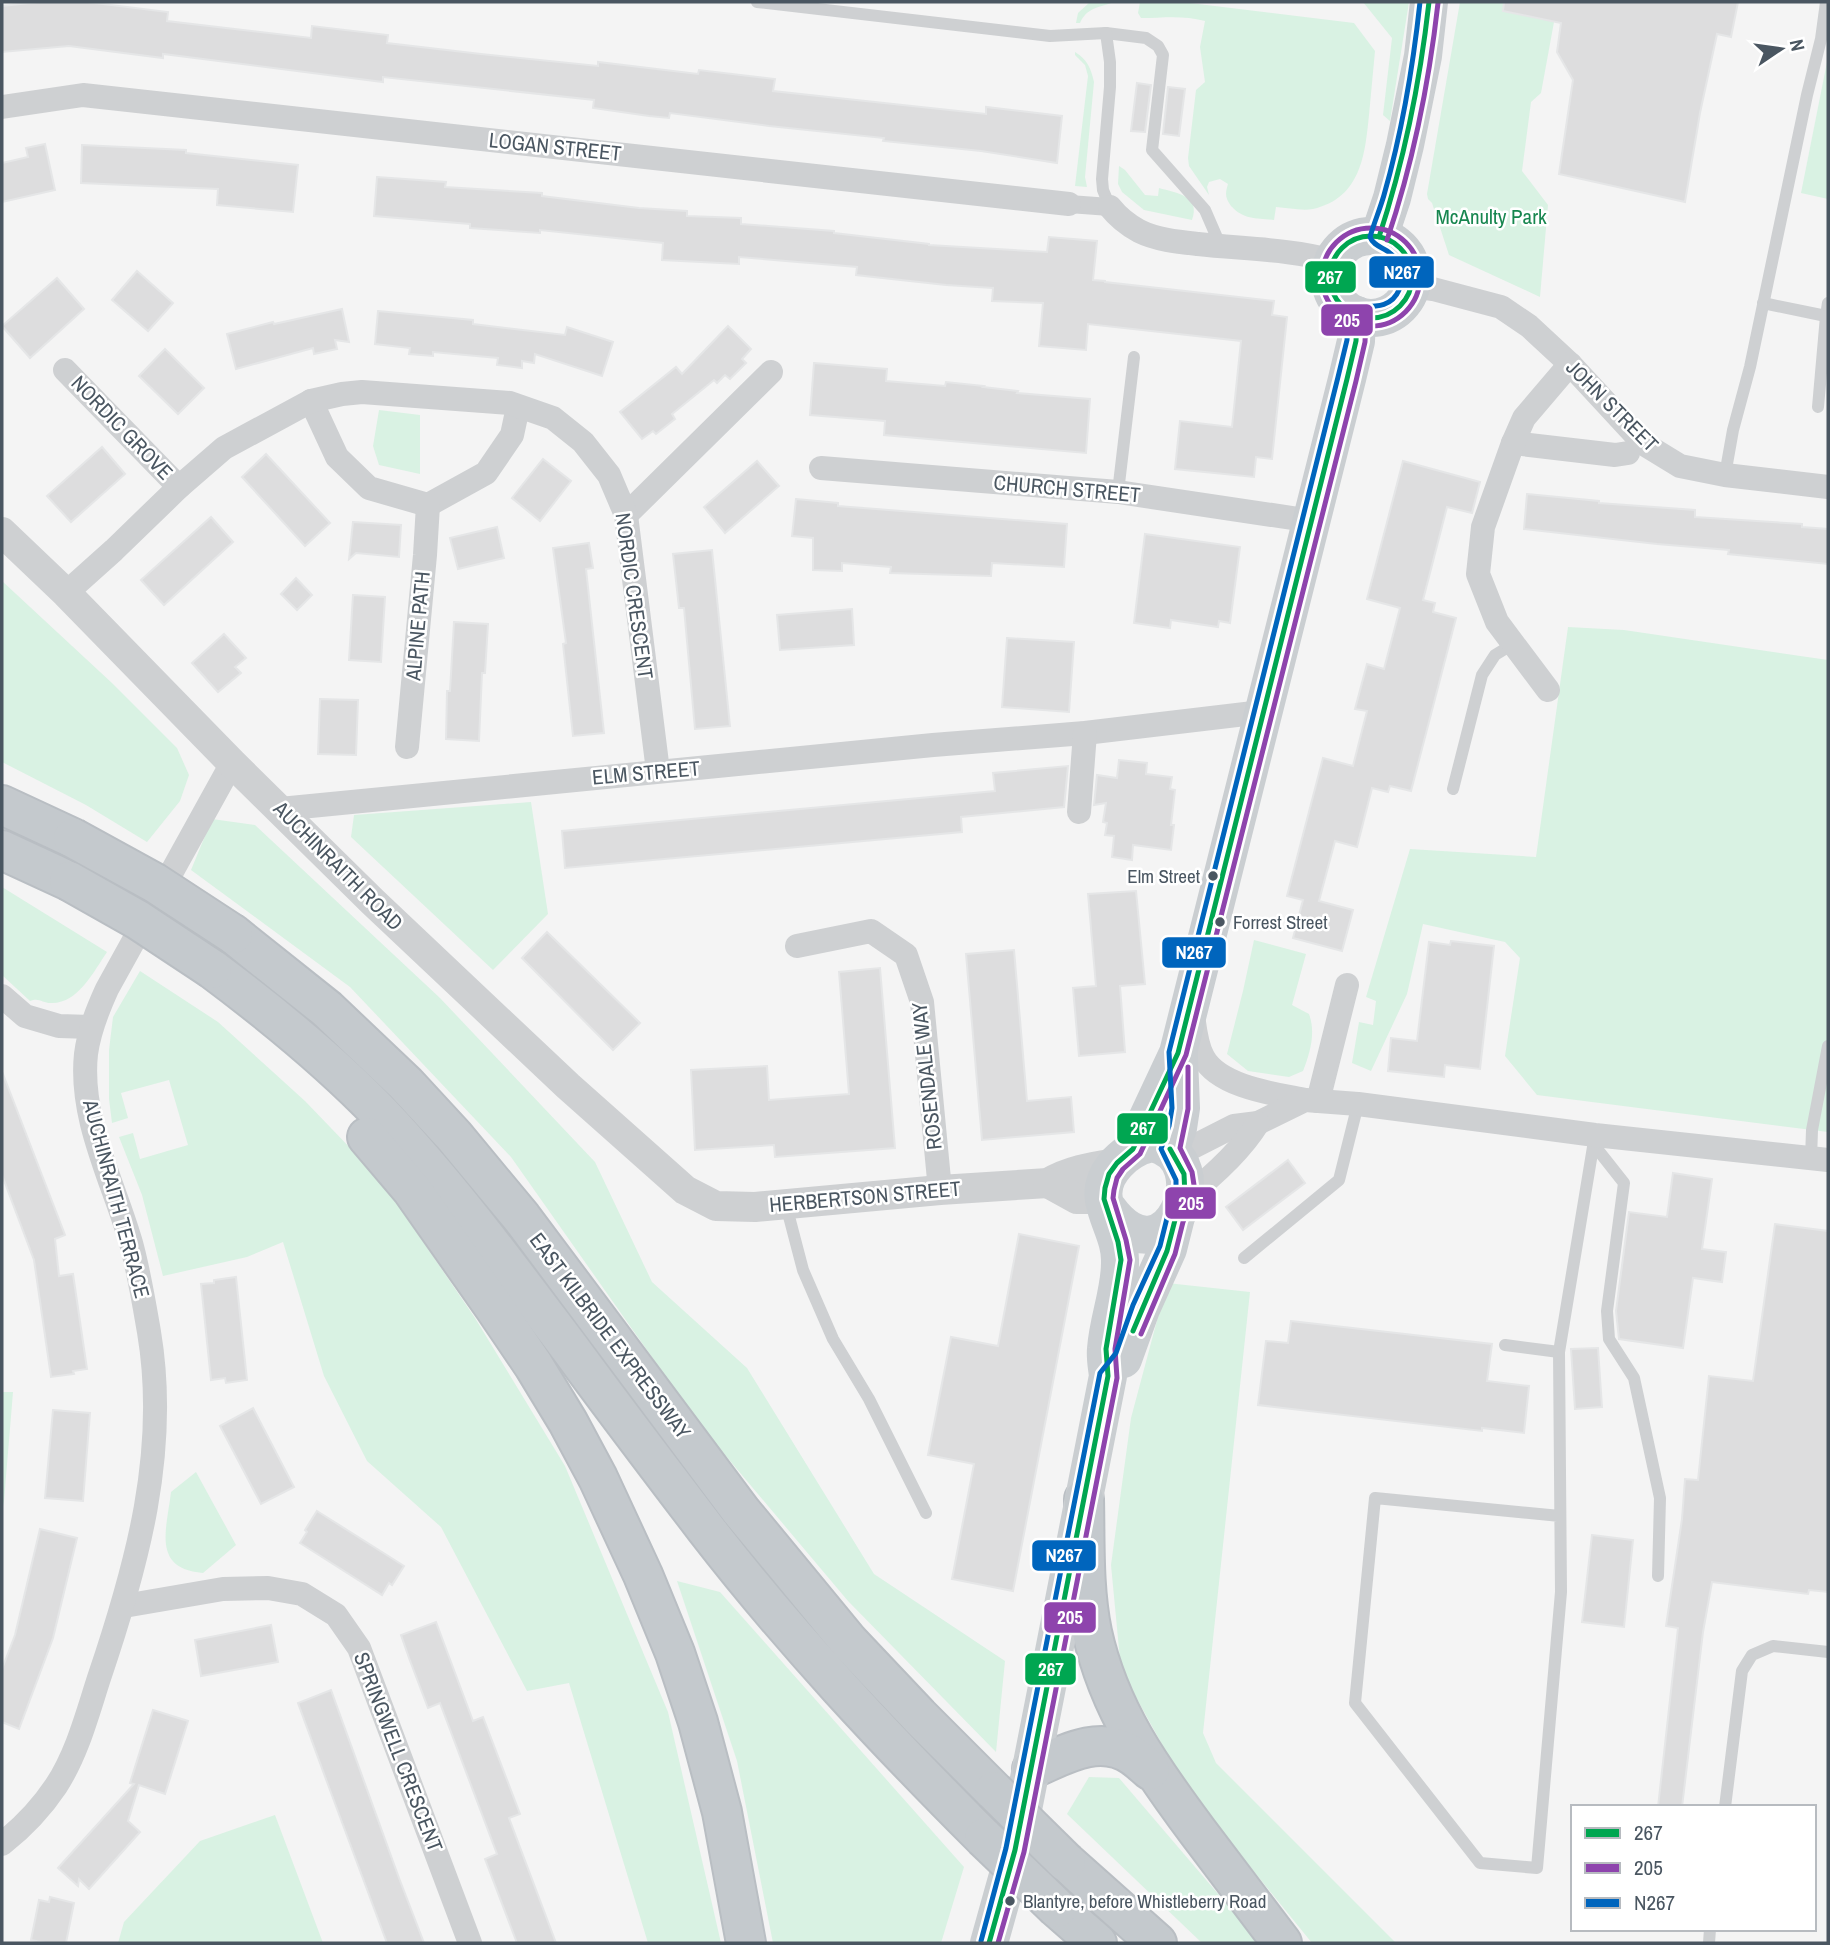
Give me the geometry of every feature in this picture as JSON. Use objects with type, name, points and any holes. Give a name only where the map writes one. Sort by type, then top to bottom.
[{"type":"highway","name":"EAST KILBRIDE EXPRESSWAY","points":[[2,805],[74,838],[155,883],[233,934],[327,1009],[407,1084],[522,1218],[741,1511],[849,1642],[919,1716],[1066,1862],[1157,1943]]},
{"type":"highway","name":"EAST KILBRIDE EXPRESSWAY","points":[[2,850],[69,881],[138,920],[212,969],[279,1021],[370,1104],[425,1163],[506,1262],[708,1532],[801,1646],[883,1736],[984,1838],[1097,1943]]},
{"type":"highway","points":[[279,1021],[354,1122],[412,1190],[494,1307],[534,1366],[598,1478],[643,1575],[675,1653],[698,1722],[722,1812],[746,1943]]},
{"type":"highway","points":[[1084,1499],[1086,1592],[1092,1631],[1114,1701],[1154,1773],[1282,1943]]},
{"type":"highway","points":[[1032,1769],[1079,1749],[1098,1746],[1117,1748],[1131,1754],[1154,1773]]},
{"type":"main road","points":[[1379,237],[1405,145],[1423,56],[1429,2]]},
{"type":"main road","points":[[1379,237],[1391,241],[1406,255],[1411,268],[1411,286],[1406,297],[1393,311],[1380,317],[1357,315],[1340,303],[1335,295],[1331,272],[1334,261],[1339,251],[1347,244],[1359,238],[1379,237]]},
{"type":"main road","points":[[989,1943],[1015,1850],[1032,1769],[1108,1376],[1106,1349],[1121,1260],[1106,1204],[1105,1188],[1109,1174],[1149,1154],[1178,1128],[1181,1108],[1178,1053],[1356,341],[1357,315]]},
{"type":"main road","points":[[1108,1376],[1124,1358],[1141,1309],[1168,1249],[1180,1208],[1185,1179],[1149,1154]]},
{"type":"main road","points":[[1106,1204],[1118,1223],[1128,1231],[1149,1234],[1168,1226],[1180,1208]]},
{"type":"street","name":"LOGAN STREET","points":[[2,107],[83,95],[1110,208]]},
{"type":"street","points":[[1110,208],[1118,217],[1142,232],[1172,240],[1307,255],[1334,261]]},
{"type":"street","name":"JOHN STREET","points":[[1411,286],[1501,307],[1529,326],[1570,364],[1644,444],[1680,466],[1725,475],[1828,487]]},
{"type":"street","points":[[1548,690],[1497,622],[1478,574],[1483,527],[1513,443],[1524,418],[1570,364]]},
{"type":"street","name":"NORDIC GROVE","points":[[65,370],[179,486]]},
{"type":"street","points":[[626,515],[771,372]]},
{"type":"street","name":"NORDIC CRESCENT","points":[[66,593],[223,448],[311,401],[342,394],[362,393],[510,403],[553,418],[583,442],[609,475],[626,515],[658,771]]},
{"type":"street","points":[[311,401],[337,457],[369,488],[428,505],[486,472],[512,435],[518,407]]},
{"type":"street","points":[[1513,443],[1615,455],[1629,453]]},
{"type":"street","name":"CHURCH STREET","points":[[821,468],[1118,492],[1312,521]]},
{"type":"street","name":"ALPINE PATH","points":[[407,747],[428,505]]},
{"type":"street","name":"AUCHINRAITH ROAD","points":[[2,532],[373,902],[568,1086],[685,1190]]},
{"type":"street","name":"ELM STREET","points":[[280,808],[933,745],[1085,733],[1262,712]]},
{"type":"street","points":[[1079,812],[1085,733]]},
{"type":"street","name":"AUCHINRAITH TERRACE","points":[[2,1844],[34,1814],[56,1786],[74,1752],[124,1606],[146,1511],[153,1461],[155,1403],[149,1333],[132,1246],[90,1111],[86,1056],[90,1027],[107,989],[232,763]]},
{"type":"street","name":"ROSENDALE WAY","points":[[797,946],[871,931],[906,955],[922,1002],[940,1189]]},
{"type":"street","points":[[1311,1101],[1347,985]]},
{"type":"street","points":[[2,996],[25,1016],[59,1026],[90,1027]]},
{"type":"street","points":[[1191,1000],[1197,1042],[1203,1057],[1210,1068],[1235,1083],[1311,1101],[1357,1104],[1594,1140],[1820,1159]]},
{"type":"street","points":[[1149,1154],[1234,1126],[1258,1123],[1311,1101]]},
{"type":"street","points":[[1180,1208],[1247,1141],[1258,1123]]},
{"type":"street","name":"HERBERTSON STREET","points":[[685,1190],[716,1206],[786,1205],[940,1189],[1048,1182],[1063,1174],[1149,1154]]},
{"type":"street","points":[[1048,1182],[1077,1199],[1106,1204]]},
{"type":"street","name":"SPRINGWELL CRESCENT","points":[[124,1606],[223,1588],[268,1588],[302,1594],[336,1615],[359,1648],[470,1943]]},
{"type":"lane","points":[[757,2],[1050,36],[1106,33],[1146,38],[1158,46],[1163,55],[1152,150],[1205,210],[1221,247]]},
{"type":"lane","points":[[1725,475],[1821,39],[1826,2]]},
{"type":"lane","points":[[1106,33],[1110,87],[1102,179],[1110,208]]},
{"type":"lane","points":[[1763,303],[1827,310],[1818,407]]},
{"type":"lane","points":[[1118,492],[1133,357]]},
{"type":"lane","points":[[1453,789],[1482,675],[1495,655],[1513,645]]},
{"type":"lane","points":[[1820,1159],[1812,1130],[1828,1046]]},
{"type":"lane","points":[[1244,1258],[1339,1181],[1357,1104]]},
{"type":"lane","points":[[1560,1516],[1375,1498],[1355,1703],[1480,1863],[1537,1868],[1561,1592],[1559,1352],[1594,1140]]},
{"type":"lane","points":[[1594,1140],[1624,1183],[1608,1311],[1609,1339],[1634,1378],[1660,1498],[1658,1576]]},
{"type":"lane","points":[[786,1205],[803,1270],[832,1339],[869,1399],[926,1513]]},
{"type":"lane","points":[[1504,1345],[1559,1352]]},
{"type":"lane","points":[[1725,1805],[1742,1671],[1752,1655],[1773,1646],[1828,1652]]},
{"type":"green space","points":[[1090,2],[1114,2],[1090,11],[1080,23],[1076,23],[1078,13]]},
{"type":"green space","points":[[1140,2],[1182,2],[1354,23],[1375,51],[1365,145],[1358,173],[1351,185],[1329,203],[1313,209],[1276,207],[1274,220],[1251,218],[1236,211],[1227,198],[1228,184],[1220,179],[1209,182],[1209,195],[1189,166],[1188,158],[1196,90],[1205,82],[1200,47],[1205,21],[1181,17],[1141,18],[1138,13]]},
{"type":"green space","points":[[1363,2],[1409,2],[1390,121],[1383,115],[1392,38]]},
{"type":"green space","name":"McAnulty Park","points":[[1460,2],[1529,2],[1527,16],[1554,22],[1541,93],[1531,102],[1522,171],[1548,205],[1540,297],[1449,255],[1432,203],[1428,199]]},
{"type":"green space","points":[[1075,52],[1088,65],[1094,82],[1085,177],[1087,187],[1075,186],[1088,76],[1085,65]]},
{"type":"green space","points":[[1828,57],[1828,199],[1801,193]]},
{"type":"green space","points":[[1119,166],[1145,195],[1158,196],[1159,188],[1186,197],[1193,206],[1192,220],[1144,210],[1122,192],[1118,184]]},
{"type":"green space","points":[[379,410],[420,415],[420,474],[379,465],[373,446]]},
{"type":"green space","points":[[2,581],[113,684],[177,748],[189,775],[180,801],[147,842],[86,805],[2,762]]},
{"type":"green space","points":[[1568,627],[1624,630],[1828,660],[1828,1132],[1537,1095],[1505,1056],[1520,958],[1505,942],[1423,924],[1407,994],[1371,1071],[1352,1063],[1359,1022],[1373,1025],[1376,1001],[1366,997],[1410,849],[1536,857]]},
{"type":"green space","points":[[531,802],[548,914],[493,970],[351,837],[354,815]]},
{"type":"green space","points":[[212,819],[255,825],[440,998],[595,1162],[652,1282],[747,1368],[874,1574],[1005,1661],[996,1752],[848,1601],[699,1424],[511,1157],[350,987],[191,870]]},
{"type":"green space","points":[[2,887],[107,952],[91,977],[69,998],[51,1003],[30,1001],[2,975]]},
{"type":"green space","points":[[1254,940],[1306,954],[1292,1005],[1309,1014],[1311,1043],[1303,1071],[1289,1077],[1248,1071],[1227,1054]]},
{"type":"green space","points":[[140,971],[218,1022],[305,1101],[381,1180],[475,1318],[565,1466],[668,1712],[721,1943],[648,1943],[569,1683],[527,1691],[441,1527],[367,1461],[324,1376],[283,1242],[247,1257],[163,1276],[142,1195],[119,1137],[133,1133],[140,1159],[188,1145],[169,1080],[121,1093],[128,1118],[112,1123],[109,1099],[109,1050],[113,1017]]},
{"type":"green space","points":[[1167,1283],[1250,1292],[1203,1733],[1216,1763],[1396,1943],[1312,1943],[1186,1788],[1121,1670],[1111,1565],[1131,1418]]},
{"type":"green space","points":[[2,1392],[13,1392],[2,1510]]},
{"type":"green space","points":[[196,1472],[236,1545],[203,1573],[187,1570],[176,1564],[169,1555],[166,1544],[171,1492]]},
{"type":"green space","points":[[677,1581],[720,1592],[964,1867],[941,1943],[773,1943],[737,1761]]},
{"type":"green space","points":[[1089,1777],[1119,1778],[1260,1943],[1202,1943],[1067,1814]]},
{"type":"green space","points":[[275,1815],[323,1943],[118,1943],[124,1922],[200,1841]]},
{"type":"building","points":[[39,2],[87,2],[168,12],[167,21],[311,38],[312,26],[388,35],[387,43],[481,54],[598,66],[598,62],[698,74],[699,70],[775,79],[773,91],[986,114],[986,107],[1062,116],[1057,163],[981,151],[883,141],[884,138],[670,113],[669,118],[649,116],[593,108],[594,100],[383,77],[383,82],[163,54],[163,58],[69,46],[2,52],[2,6]]},
{"type":"building","points":[[1504,2],[1738,2],[1731,37],[1717,34],[1685,202],[1559,174],[1573,80],[1557,52],[1561,23],[1503,11]]},
{"type":"building","points":[[1137,83],[1151,85],[1145,132],[1131,131]]},
{"type":"building","points":[[1168,87],[1185,89],[1179,136],[1163,134]]},
{"type":"building","points":[[45,144],[55,190],[2,202],[2,163],[28,157],[26,148]]},
{"type":"building","points":[[82,145],[186,150],[186,153],[298,165],[293,212],[217,205],[218,189],[81,183]]},
{"type":"building","points":[[377,177],[446,182],[445,187],[542,193],[542,196],[687,211],[687,216],[741,218],[741,224],[834,231],[929,245],[1047,252],[1049,237],[1097,241],[1093,280],[1274,301],[1272,315],[1287,317],[1272,459],[1256,457],[1254,477],[1175,469],[1180,421],[1232,427],[1241,341],[1088,324],[1086,350],[1039,346],[1043,303],[992,301],[993,288],[856,275],[857,267],[739,257],[739,264],[662,260],[663,243],[540,230],[540,233],[470,228],[470,224],[374,216]]},
{"type":"building","points":[[137,271],[173,303],[148,331],[112,300]]},
{"type":"building","points":[[57,278],[84,309],[30,358],[2,326]]},
{"type":"building","points":[[342,309],[349,342],[335,340],[337,349],[314,354],[313,348],[236,369],[227,334]]},
{"type":"building","points":[[378,311],[473,320],[473,324],[565,335],[567,327],[613,342],[602,376],[535,354],[534,363],[522,361],[522,368],[497,365],[498,358],[433,352],[433,356],[409,354],[410,348],[375,344]]},
{"type":"building","points":[[728,326],[751,349],[742,359],[746,363],[730,379],[725,375],[717,383],[714,380],[672,414],[675,419],[656,434],[653,431],[642,439],[620,412],[676,367],[682,374]]},
{"type":"building","points":[[165,349],[204,388],[178,414],[139,376]]},
{"type":"building","points":[[814,363],[887,369],[886,381],[945,386],[946,382],[1018,391],[1017,393],[1090,399],[1086,453],[884,435],[885,421],[810,415]]},
{"type":"building","points":[[102,447],[125,474],[71,522],[47,496]]},
{"type":"building","points":[[266,454],[330,523],[305,546],[242,477]]},
{"type":"building","points":[[543,459],[571,481],[540,521],[512,498]]},
{"type":"building","points":[[757,461],[779,486],[725,533],[704,507]]},
{"type":"building","points":[[1403,461],[1480,482],[1472,513],[1447,507],[1423,600],[1435,603],[1433,612],[1456,618],[1411,791],[1390,786],[1388,792],[1372,788],[1357,847],[1335,841],[1319,901],[1353,910],[1342,951],[1293,938],[1303,900],[1287,896],[1323,758],[1353,766],[1367,711],[1355,709],[1367,664],[1384,669],[1400,608],[1367,599]]},
{"type":"building","points":[[1527,494],[1599,503],[1695,510],[1695,517],[1802,524],[1802,527],[1828,529],[1828,564],[1728,554],[1729,550],[1524,529]]},
{"type":"building","points":[[796,499],[838,503],[838,506],[1067,524],[1064,567],[992,563],[991,576],[890,573],[891,567],[842,563],[842,571],[813,570],[813,538],[792,536]]},
{"type":"building","points":[[211,517],[233,542],[164,605],[141,580]]},
{"type":"building","points":[[353,522],[401,525],[399,557],[356,553],[349,559]]},
{"type":"building","points":[[497,527],[504,558],[458,569],[450,538]]},
{"type":"building","points":[[1145,534],[1240,547],[1230,623],[1219,621],[1218,627],[1171,620],[1170,628],[1134,623]]},
{"type":"building","points":[[589,543],[593,568],[586,569],[604,733],[573,736],[563,644],[566,643],[553,548]]},
{"type":"building","points":[[712,550],[730,726],[695,729],[684,608],[679,608],[673,554]]},
{"type":"building","points":[[296,578],[312,595],[297,610],[281,594]]},
{"type":"building","points":[[353,595],[385,597],[381,662],[349,660]]},
{"type":"building","points":[[852,609],[854,645],[780,650],[777,615]]},
{"type":"building","points":[[454,622],[488,624],[485,673],[482,673],[479,741],[446,739],[447,691],[450,691]]},
{"type":"building","points":[[224,634],[246,658],[235,667],[241,673],[218,692],[192,663]]},
{"type":"building","points":[[1007,638],[1074,642],[1069,712],[1002,707]]},
{"type":"building","points":[[320,699],[358,700],[356,755],[318,754]]},
{"type":"building","points":[[1119,760],[1147,763],[1146,774],[1172,777],[1170,789],[1175,790],[1171,850],[1133,845],[1132,860],[1112,857],[1114,836],[1105,835],[1107,823],[1103,822],[1106,803],[1094,805],[1097,775],[1117,778]]},
{"type":"building","points":[[1068,766],[1064,807],[961,817],[962,832],[565,868],[562,831],[995,791],[993,773]]},
{"type":"building","points":[[1136,891],[1145,984],[1120,986],[1125,1052],[1079,1056],[1073,988],[1096,986],[1088,894]]},
{"type":"building","points":[[547,932],[640,1023],[613,1050],[522,958]]},
{"type":"building","points":[[1451,941],[1494,946],[1480,1069],[1445,1065],[1444,1077],[1388,1071],[1391,1038],[1417,1041],[1429,942],[1450,945]]},
{"type":"building","points":[[1014,950],[1027,1101],[1071,1097],[1074,1132],[982,1140],[966,954]]},
{"type":"building","points":[[880,968],[895,1148],[775,1157],[774,1145],[695,1150],[691,1070],[767,1066],[769,1100],[849,1094],[839,972]]},
{"type":"building","points":[[3,1074],[65,1235],[55,1239],[59,1276],[73,1274],[87,1369],[73,1371],[74,1374],[51,1377],[34,1260],[2,1175]]},
{"type":"building","points":[[1288,1160],[1305,1183],[1243,1230],[1226,1207]]},
{"type":"building","points":[[1673,1173],[1712,1179],[1702,1249],[1726,1252],[1722,1282],[1693,1278],[1683,1348],[1619,1339],[1616,1311],[1629,1212],[1667,1217]]},
{"type":"building","points":[[1775,1224],[1828,1231],[1828,1592],[1809,1590],[1808,1594],[1712,1582],[1703,1632],[1682,1805],[1658,1805],[1678,1628],[1666,1626],[1682,1519],[1685,1479],[1698,1480],[1709,1376],[1753,1381]]},
{"type":"building","points":[[1019,1234],[1079,1246],[1013,1591],[952,1579],[974,1464],[928,1455],[951,1337],[998,1346]]},
{"type":"building","points":[[236,1277],[247,1380],[226,1383],[225,1378],[211,1380],[201,1284]]},
{"type":"building","points":[[1291,1321],[1492,1344],[1487,1381],[1529,1386],[1524,1433],[1482,1428],[1482,1431],[1258,1405],[1266,1341],[1288,1343]]},
{"type":"building","points":[[1598,1348],[1602,1407],[1575,1409],[1571,1349]]},
{"type":"building","points":[[253,1408],[294,1487],[261,1504],[220,1426]]},
{"type":"building","points":[[53,1410],[90,1413],[83,1501],[45,1498]]},
{"type":"building","points":[[317,1511],[404,1566],[382,1595],[300,1543]]},
{"type":"building","points":[[40,1529],[77,1538],[53,1638],[19,1729],[2,1722],[2,1669],[15,1635]]},
{"type":"building","points":[[1592,1535],[1633,1540],[1624,1627],[1582,1622]]},
{"type":"building","points":[[436,1622],[473,1721],[483,1717],[520,1814],[509,1818],[556,1943],[517,1943],[485,1859],[497,1854],[440,1703],[428,1708],[409,1658],[401,1635]]},
{"type":"building","points":[[271,1625],[278,1662],[201,1676],[195,1640]]},
{"type":"building","points":[[331,1690],[424,1943],[387,1943],[327,1782],[298,1703]]},
{"type":"building","points":[[153,1710],[188,1721],[165,1794],[139,1785],[128,1821],[140,1832],[89,1889],[79,1879],[78,1886],[58,1868],[134,1784],[130,1783]]},
{"type":"building","points":[[50,1897],[74,1903],[66,1943],[31,1940],[39,1900],[49,1902]]},
{"type":"transit line","name":"N267","points":[[981,1941],[1006,1848],[1100,1373],[1116,1353],[1133,1305],[1160,1246],[1168,1214],[1176,1197],[1176,1180],[1161,1149],[1172,1108],[1169,1052],[1347,340],[1348,313],[1355,307],[1374,306],[1391,301],[1402,281],[1398,262],[1370,237],[1384,195],[1401,123],[1420,2]]},
{"type":"transit line","name":"267","points":[[1379,237],[1410,121],[1429,2]]},
{"type":"transit line","name":"205","points":[[1387,240],[1419,123],[1438,3]]},
{"type":"transit line","name":"205","points":[[1371,228],[1390,231],[1406,242],[1417,258],[1420,277],[1417,296],[1406,312],[1390,323],[1371,326],[1352,323],[1336,312],[1325,296],[1322,277],[1325,258],[1336,242],[1352,231],[1371,228]]},
{"type":"transit line","name":"267","points":[[1371,236],[1387,240],[1400,248],[1408,261],[1412,277],[1408,293],[1400,306],[1387,314],[1371,318],[1355,314],[1342,306],[1334,293],[1330,277],[1334,261],[1342,248],[1355,240],[1371,236]]},
{"type":"transit line","name":"267","points":[[989,1943],[1015,1850],[1108,1376],[1106,1349],[1121,1260],[1104,1199],[1105,1188],[1109,1174],[1133,1149],[1178,1053],[1347,379],[1356,341],[1357,315]]},
{"type":"transit line","name":"205","points":[[998,1943],[1024,1852],[1117,1378],[1115,1349],[1130,1260],[1113,1198],[1114,1190],[1123,1169],[1140,1154],[1186,1055],[1356,381],[1365,342],[1366,315]]},
{"type":"transit line","name":"205","points":[[1141,1334],[1175,1254],[1193,1197],[1192,1172],[1180,1148],[1188,1109],[1188,1067]]},
{"type":"transit line","name":"267","points":[[1133,1331],[1167,1251],[1185,1196],[1184,1174],[1170,1149]]},
{"type":"place","name":"Elm Street","points":[[1213,876]]},
{"type":"place","name":"Forrest Street","points":[[1220,922]]},
{"type":"place","name":"Blantyre, before Whistleberry Road","points":[[1010,1901]]}]
